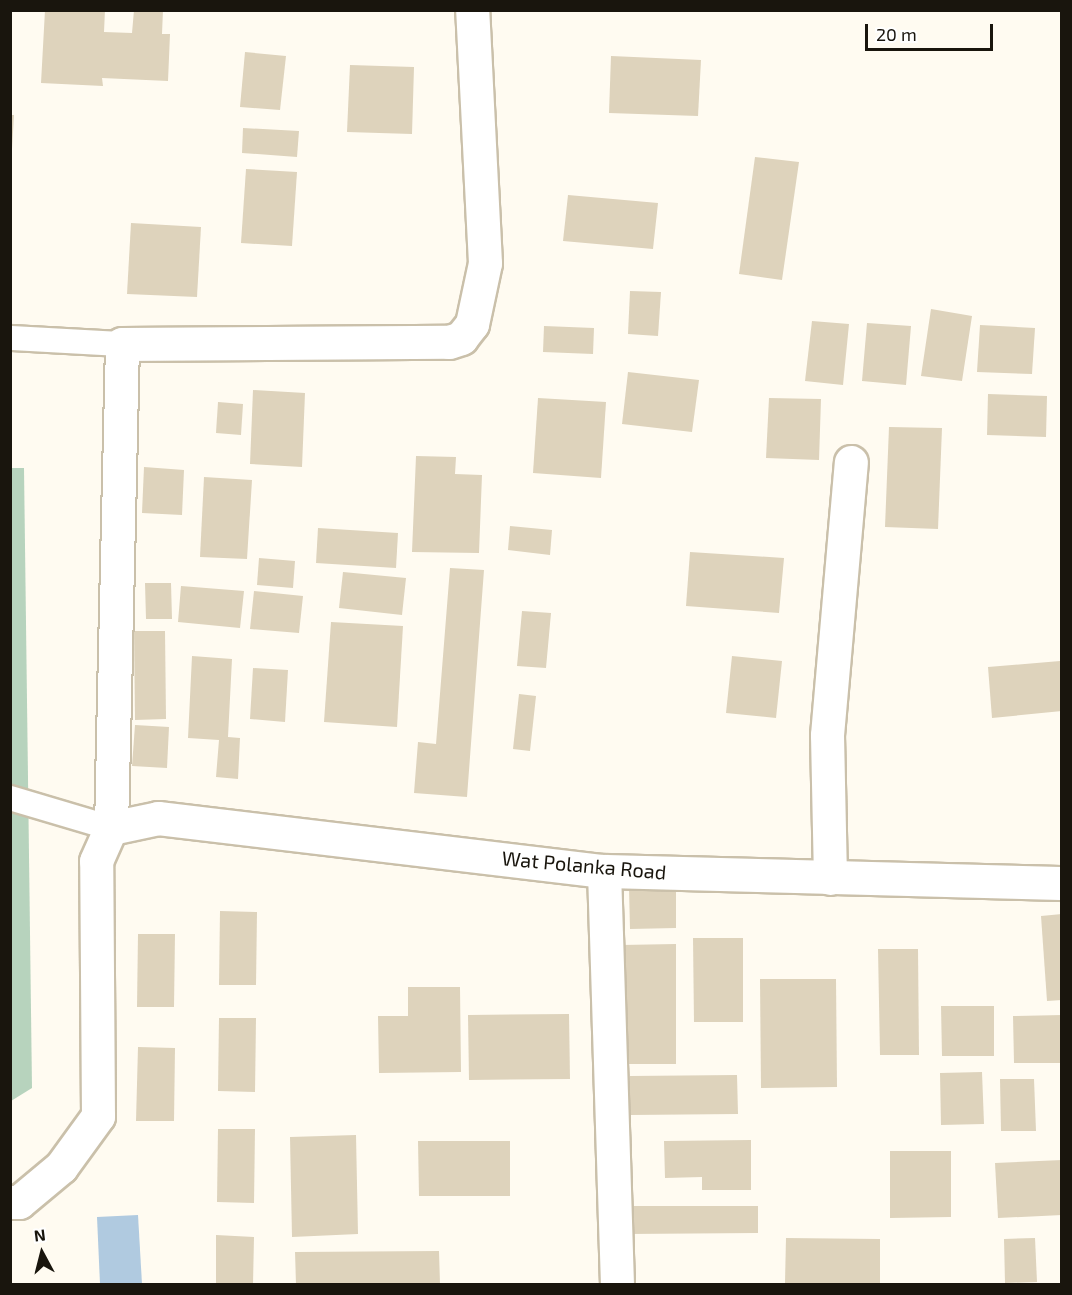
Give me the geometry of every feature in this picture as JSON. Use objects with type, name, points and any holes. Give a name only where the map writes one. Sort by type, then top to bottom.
[{"type":"street","points":[[10,1202],[19,1202],[61,1167],[98,1116],[96,861],[111,828],[122,344],[449,342],[461,338],[472,324],[485,264],[472,10]]},
{"type":"street","points":[[830,878],[827,735],[851,462]]},
{"type":"street","name":"Wat Polanka Road","points":[[111,828],[158,818],[604,871],[1062,883]]},
{"type":"street","points":[[604,871],[618,1284]]},
{"type":"lane","points":[[10,338],[122,344]]},
{"type":"lane","points":[[10,798],[111,828]]},
{"type":"green space","points":[[10,468],[24,468],[32,1088],[11,1101]]},
{"type":"water","points":[[138,1215],[142,1284],[100,1284],[97,1217]]},
{"type":"building","points":[[45,10],[105,10],[104,32],[132,33],[134,10],[163,10],[162,34],[170,34],[168,81],[102,78],[103,86],[41,83]]},
{"type":"building","points":[[245,52],[286,56],[280,110],[240,107]]},
{"type":"building","points":[[611,56],[701,60],[698,116],[609,113]]},
{"type":"building","points":[[350,65],[414,67],[412,134],[347,132]]},
{"type":"building","points":[[10,115],[14,115],[12,149],[10,149]]},
{"type":"building","points":[[243,128],[299,131],[297,157],[242,153]]},
{"type":"building","points":[[755,157],[799,162],[782,280],[739,274]]},
{"type":"building","points":[[246,169],[297,172],[292,246],[241,243]]},
{"type":"building","points":[[568,195],[658,203],[653,249],[563,241]]},
{"type":"building","points":[[131,223],[201,227],[197,297],[127,294]]},
{"type":"building","points":[[630,291],[661,292],[658,336],[628,334]]},
{"type":"building","points":[[931,309],[972,316],[962,381],[921,376]]},
{"type":"building","points":[[812,321],[849,324],[843,385],[805,381]]},
{"type":"building","points":[[867,323],[911,326],[906,385],[862,381]]},
{"type":"building","points":[[980,325],[1035,328],[1032,374],[977,372]]},
{"type":"building","points":[[544,326],[594,328],[593,354],[543,352]]},
{"type":"building","points":[[628,372],[699,380],[692,432],[622,424]]},
{"type":"building","points":[[253,390],[305,393],[302,467],[250,464]]},
{"type":"building","points":[[988,394],[1047,396],[1046,437],[987,435]]},
{"type":"building","points":[[538,398],[606,402],[601,478],[533,473]]},
{"type":"building","points":[[769,398],[821,399],[819,460],[766,458]]},
{"type":"building","points":[[218,402],[243,404],[241,435],[216,433]]},
{"type":"building","points":[[889,427],[942,428],[938,529],[885,527]]},
{"type":"building","points":[[416,456],[456,457],[455,474],[482,475],[479,553],[412,552]]},
{"type":"building","points":[[144,467],[184,470],[182,515],[142,513]]},
{"type":"building","points":[[204,477],[252,480],[247,559],[200,557]]},
{"type":"building","points":[[510,526],[552,530],[550,555],[508,550]]},
{"type":"building","points":[[318,528],[398,533],[396,568],[316,563]]},
{"type":"building","points":[[690,552],[784,558],[779,613],[686,606]]},
{"type":"building","points":[[259,558],[295,561],[293,588],[257,585]]},
{"type":"building","points":[[450,568],[484,570],[467,797],[414,793],[418,742],[436,744]]},
{"type":"building","points":[[343,572],[406,578],[402,615],[339,608]]},
{"type":"building","points":[[145,583],[171,583],[172,619],[146,619]]},
{"type":"building","points":[[181,586],[244,591],[240,628],[178,622]]},
{"type":"building","points":[[254,591],[303,596],[299,633],[250,629]]},
{"type":"building","points":[[522,611],[551,613],[546,668],[517,666]]},
{"type":"building","points":[[331,622],[403,626],[397,727],[324,722]]},
{"type":"building","points":[[134,631],[165,631],[166,719],[135,720]]},
{"type":"building","points":[[192,656],[232,659],[228,737],[240,738],[238,779],[216,777],[219,740],[188,738]]},
{"type":"building","points":[[732,656],[782,661],[776,718],[726,713]]},
{"type":"building","points":[[1060,661],[1062,711],[992,718],[988,667]]},
{"type":"building","points":[[253,668],[288,670],[285,722],[250,719]]},
{"type":"building","points":[[519,694],[536,696],[530,751],[513,749]]},
{"type":"building","points":[[135,725],[169,727],[167,768],[132,766]]},
{"type":"building","points":[[676,887],[676,928],[630,929],[629,888]]},
{"type":"building","points":[[220,911],[257,912],[256,985],[219,985]]},
{"type":"building","points":[[1062,914],[1062,1000],[1047,1001],[1041,916]]},
{"type":"building","points":[[138,934],[175,934],[174,1007],[137,1007]]},
{"type":"building","points":[[693,938],[743,938],[743,1022],[694,1022]]},
{"type":"building","points":[[676,944],[676,1064],[623,1064],[621,945]]},
{"type":"building","points":[[878,949],[918,949],[919,1055],[880,1055]]},
{"type":"building","points":[[760,979],[836,979],[837,1087],[761,1088]]},
{"type":"building","points":[[408,987],[460,987],[461,1072],[379,1073],[378,1016],[408,1016]]},
{"type":"building","points":[[941,1006],[994,1006],[994,1056],[942,1056]]},
{"type":"building","points":[[569,1014],[570,1079],[469,1080],[468,1015]]},
{"type":"building","points":[[1062,1015],[1062,1063],[1014,1063],[1013,1016]]},
{"type":"building","points":[[219,1018],[256,1018],[255,1092],[218,1091]]},
{"type":"building","points":[[138,1047],[175,1048],[174,1121],[136,1121]]},
{"type":"building","points":[[982,1072],[984,1124],[941,1125],[940,1073]]},
{"type":"building","points":[[737,1075],[738,1114],[630,1115],[630,1076]]},
{"type":"building","points":[[1000,1079],[1034,1079],[1036,1131],[1001,1131]]},
{"type":"building","points":[[218,1129],[255,1129],[254,1203],[217,1202]]},
{"type":"building","points":[[356,1135],[358,1234],[292,1237],[290,1137]]},
{"type":"building","points":[[751,1140],[751,1190],[702,1190],[702,1177],[665,1178],[664,1141]]},
{"type":"building","points":[[418,1141],[510,1141],[510,1196],[419,1196]]},
{"type":"building","points":[[890,1151],[951,1151],[951,1217],[890,1218]]},
{"type":"building","points":[[1062,1160],[1062,1215],[998,1218],[995,1163]]},
{"type":"building","points":[[627,1206],[758,1206],[758,1233],[627,1234]]},
{"type":"building","points":[[216,1235],[254,1237],[253,1284],[216,1284]]},
{"type":"building","points":[[786,1238],[880,1239],[880,1284],[785,1283]]},
{"type":"building","points":[[1035,1238],[1037,1282],[1005,1283],[1004,1239]]},
{"type":"building","points":[[439,1251],[440,1284],[296,1284],[295,1252]]}]
